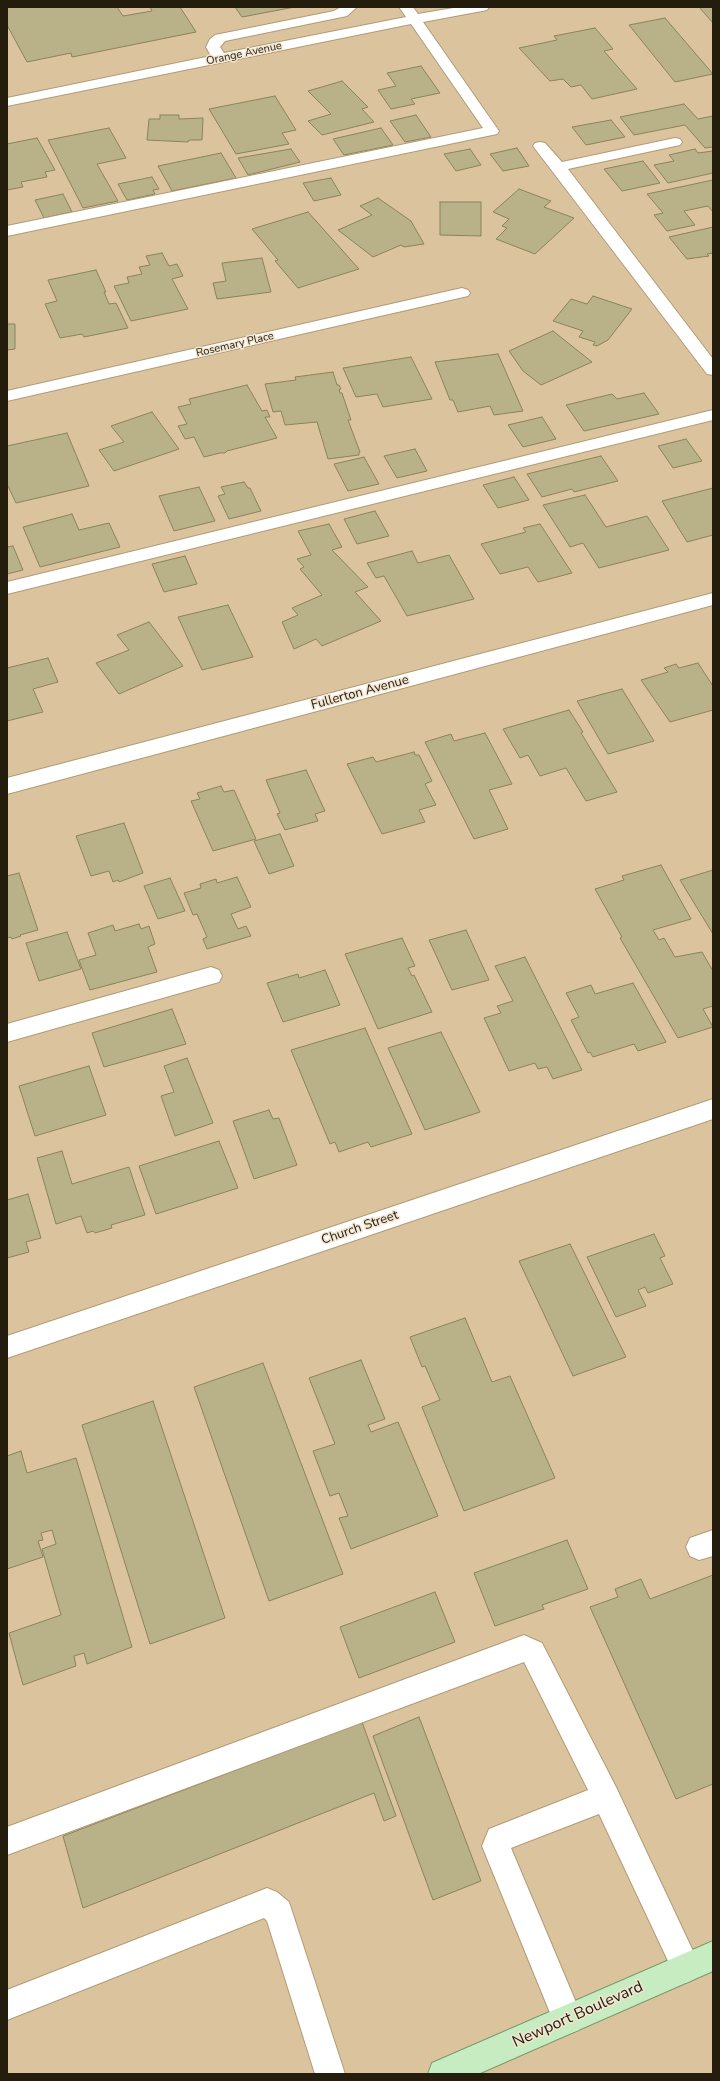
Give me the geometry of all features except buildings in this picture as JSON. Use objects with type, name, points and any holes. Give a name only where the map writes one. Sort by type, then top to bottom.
[{"type":"main road","name":"Newport Boulevard","points":[[443,2074],[713,1956]]},
{"type":"street","points":[[220,59],[213,47],[215,42],[220,38],[334,16],[342,13],[350,7]]},
{"type":"street","name":"Orange Avenue","points":[[7,102],[220,59],[410,13],[482,7]]},
{"type":"street","points":[[7,231],[492,130],[410,13]]},
{"type":"street","points":[[558,167],[675,142]]},
{"type":"street","points":[[540,146],[558,167],[713,370]]},
{"type":"street","name":"Rosemary Place","points":[[7,396],[462,293]]},
{"type":"street","points":[[7,588],[713,415]]},
{"type":"street","name":"Fullerton Avenue","points":[[7,786],[713,599]]},
{"type":"street","points":[[7,1033],[211,976]]},
{"type":"street","name":"Church Street","points":[[7,1347],[713,1109]]},
{"type":"street","points":[[7,1841],[524,1648],[533,1652],[606,1797],[686,1968]]},
{"type":"street","points":[[568,2019],[496,1846],[499,1839],[606,1797]]},
{"type":"street","points":[[7,2005],[267,1902],[279,1912],[330,2074]]}]
